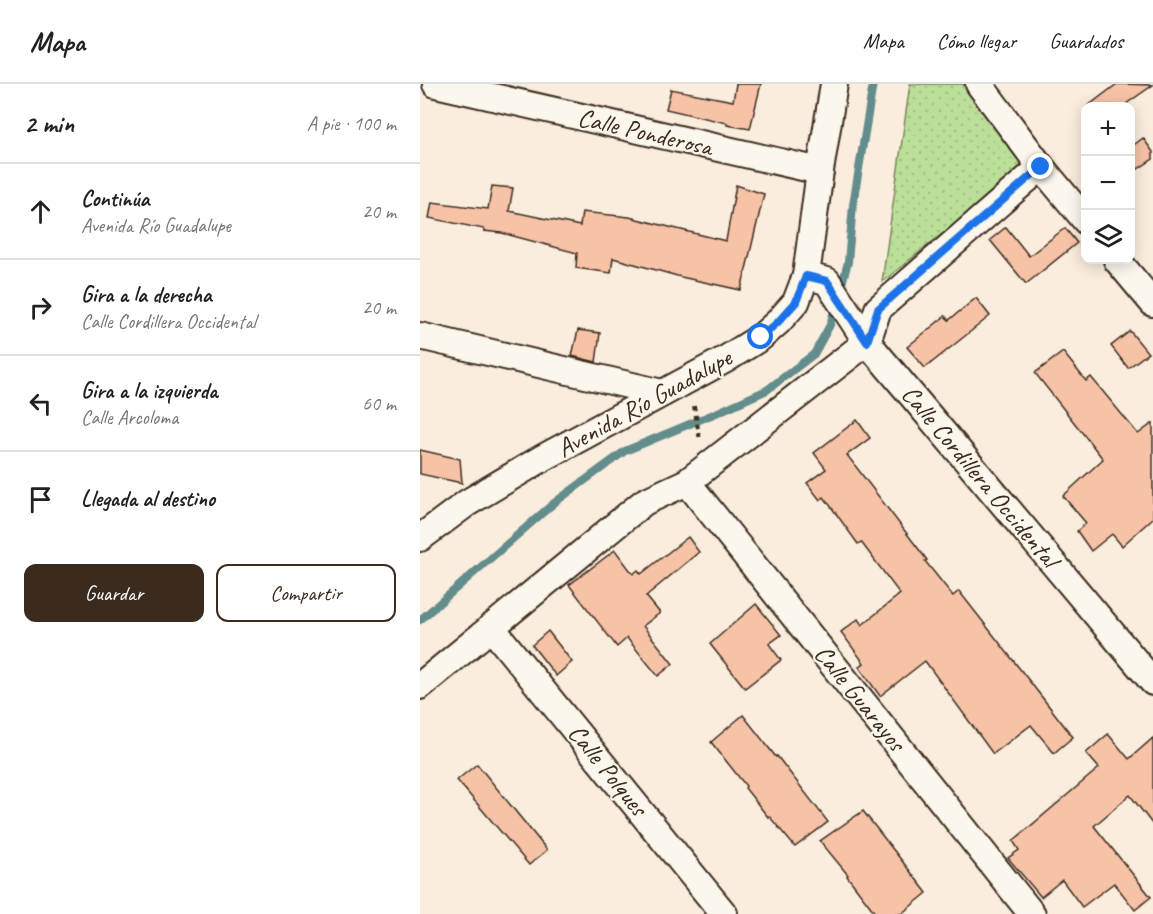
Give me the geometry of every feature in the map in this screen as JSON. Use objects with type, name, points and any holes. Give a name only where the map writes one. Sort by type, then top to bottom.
[{"type":"street","name":"Calle Ponderosa","points":[[436,84],[820,171]]},
{"type":"street","name":"Avenida Río Guadalupe","points":[[420,538],[467,503],[541,459],[726,359],[761,337],[778,322],[816,278],[820,171],[834,84]]},
{"type":"street","points":[[979,84],[1041,167],[1081,215]]},
{"type":"street","points":[[420,686],[644,502],[687,482],[867,342],[878,309],[1041,167]]},
{"type":"street","points":[[1120,264],[1153,303]]},
{"type":"street","name":"Calle Cordillera Occidental","points":[[816,278],[847,311],[867,342],[1153,682]]},
{"type":"street","points":[[420,336],[662,393]]},
{"type":"street","name":"Calle Guarayos","points":[[687,482],[1032,914]]},
{"type":"street","name":"Calle Polques","points":[[492,627],[724,914]]},
{"type":"path","points":[[695,410],[699,432]]},
{"type":"green space","points":[[910,84],[963,84],[1025,168],[882,282]]},
{"type":"building","points":[[736,84],[761,84],[750,129],[666,109],[671,89],[733,101]]},
{"type":"building","points":[[1117,84],[1153,85],[1129,102],[1093,102]]},
{"type":"building","points":[[1143,138],[1153,152],[1153,159],[1138,169],[1135,164],[1135,144]]},
{"type":"building","points":[[736,185],[764,194],[741,290],[681,277],[613,258],[611,273],[576,268],[577,253],[502,233],[429,218],[432,202],[488,209],[492,186],[513,188],[509,211],[580,226],[582,212],[629,217],[726,241]]},
{"type":"building","points":[[1006,227],[1029,256],[1065,228],[1077,243],[1026,284],[990,240]]},
{"type":"building","points":[[976,298],[990,316],[925,368],[907,347],[945,316],[949,320]]},
{"type":"building","points":[[578,330],[600,333],[596,362],[572,356]]},
{"type":"building","points":[[1130,331],[1148,353],[1128,368],[1111,346]]},
{"type":"building","points":[[1063,352],[1086,381],[1091,377],[1138,434],[1153,423],[1153,518],[1122,546],[1112,534],[1091,551],[1077,531],[1086,523],[1063,496],[1103,459],[1035,373]]},
{"type":"building","points":[[857,420],[870,438],[847,455],[953,596],[959,591],[1073,737],[1054,753],[1031,725],[993,754],[925,661],[880,696],[859,667],[864,663],[841,632],[858,619],[862,625],[900,594],[861,542],[858,544],[824,497],[820,500],[807,483],[826,469],[814,453]]},
{"type":"building","points":[[420,450],[460,459],[462,483],[420,474]]},
{"type":"building","points":[[688,537],[699,552],[646,596],[660,613],[643,626],[673,664],[658,676],[627,638],[617,647],[569,585],[615,550],[633,574],[638,570],[641,574]]},
{"type":"building","points":[[756,604],[781,635],[769,644],[781,660],[745,688],[710,644]]},
{"type":"building","points":[[548,631],[572,662],[556,676],[532,645]]},
{"type":"building","points":[[743,715],[828,822],[795,847],[768,817],[711,742]]},
{"type":"building","points":[[1108,734],[1129,759],[1153,738],[1153,825],[1130,795],[1094,826],[1151,897],[1135,910],[1114,883],[1082,907],[1062,880],[1041,897],[1008,858],[1019,850],[1013,841],[1099,768],[1086,753]]},
{"type":"building","points":[[477,764],[547,850],[529,865],[457,780]]},
{"type":"building","points":[[863,811],[927,893],[901,914],[876,914],[820,841]]},
{"type":"waterway","points":[[840,291],[848,262],[853,205],[873,84]]},
{"type":"waterway","points":[[420,620],[554,503],[625,451],[767,390],[814,354],[830,325],[836,303]]},
{"type":"route","points":[[761,337],[796,302],[806,276],[827,281],[867,342],[878,309],[1041,167]]}]
